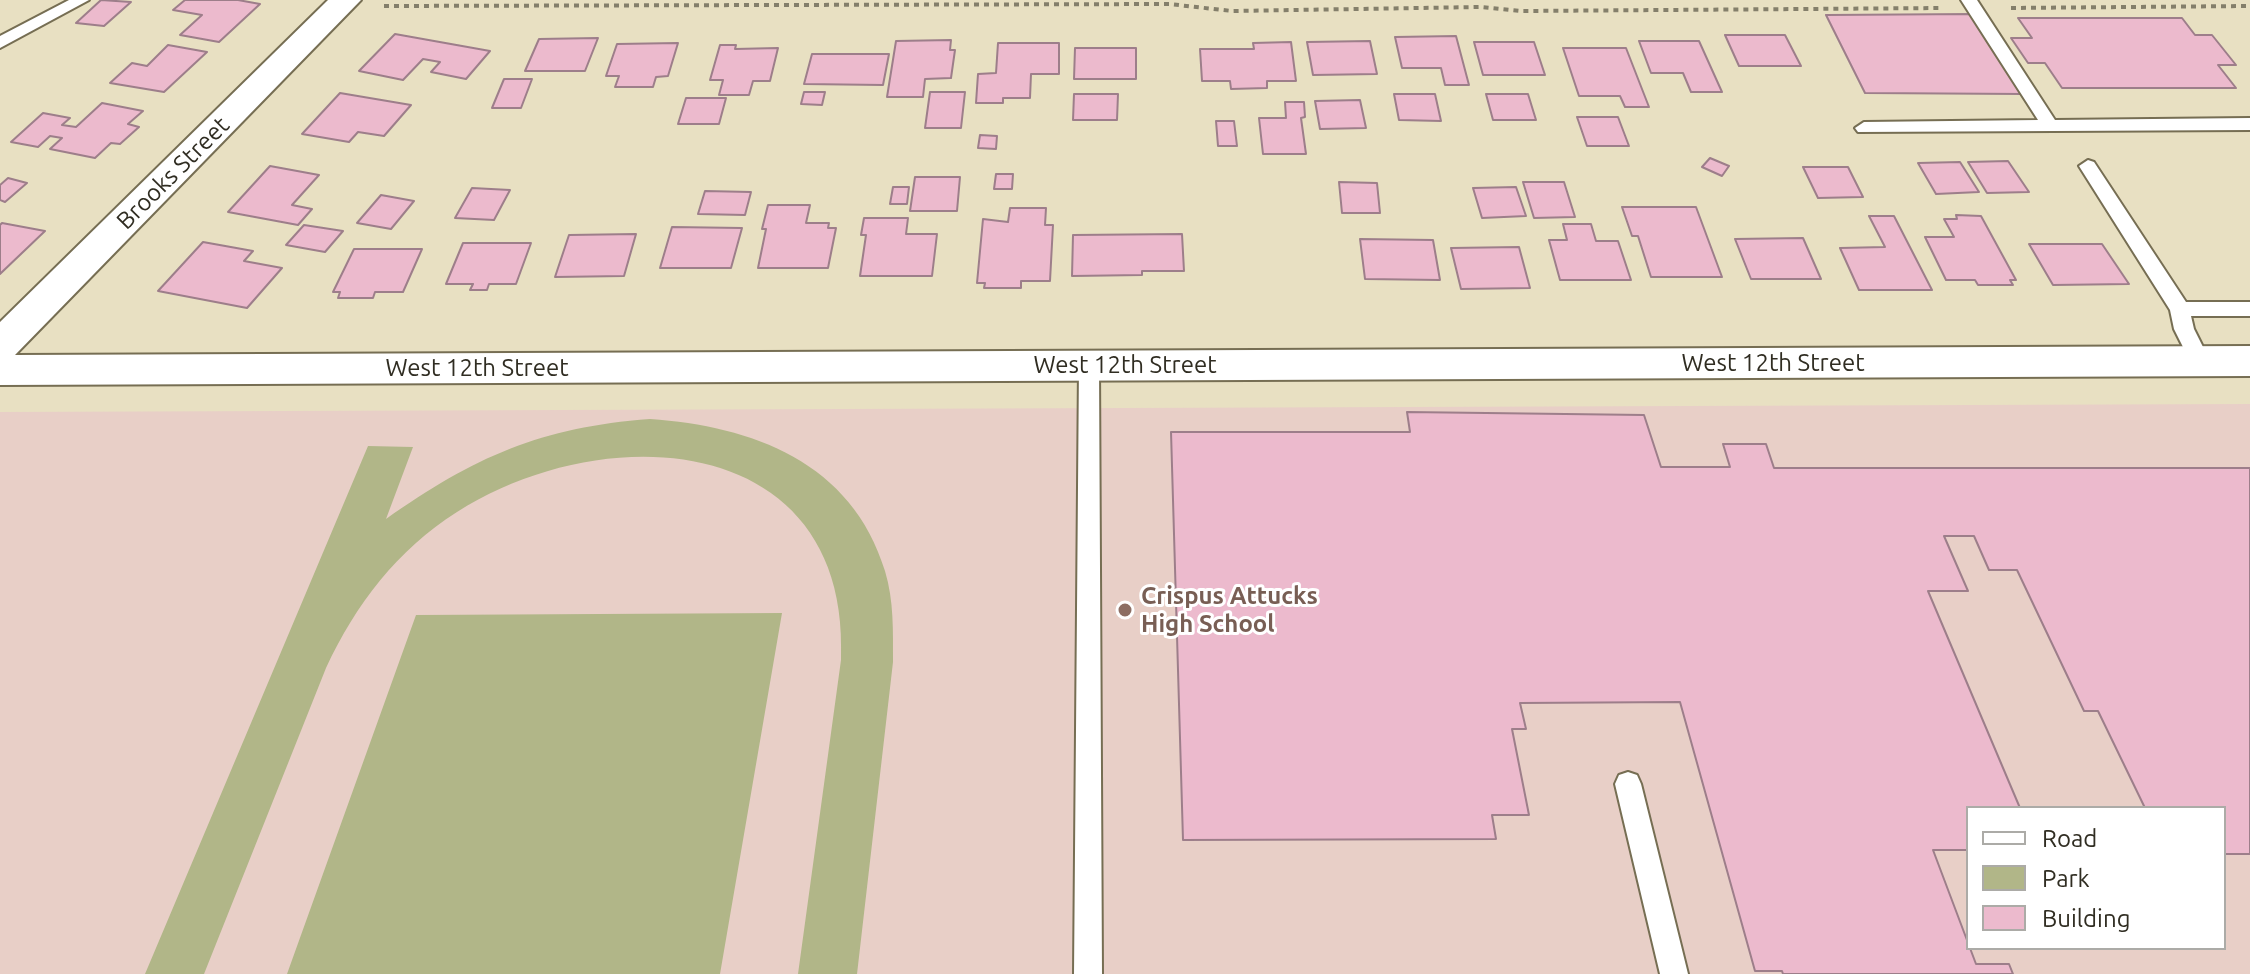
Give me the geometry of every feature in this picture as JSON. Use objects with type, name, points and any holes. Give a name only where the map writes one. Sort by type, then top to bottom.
[{"type":"street","name":"Brooks Street","points":[[0,346],[346,0]]},
{"type":"street","name":"West 12th Street","points":[[0,370],[2250,361]]},
{"type":"lane","points":[[0,43],[81,0]]},
{"type":"lane","points":[[1972,4],[2049,124]]},
{"type":"lane","points":[[1864,128],[2250,124]]},
{"type":"lane","points":[[2088,166],[2180,309],[2184,329],[2200,361]]},
{"type":"lane","points":[[2180,309],[2250,309]]},
{"type":"lane","points":[[1088,974],[1089,365]]},
{"type":"lane","points":[[1628,784],[1674,974]]},
{"type":"path","points":[[383,6],[1169,4],[1232,11],[1972,4],[2250,6]]},
{"type":"shaded area","name":"Crispus Attucks High School","points":[[2250,404],[2250,974],[0,974],[0,412]]},
{"type":"green space","points":[[650,419],[725,430],[760,441],[793,457],[823,477],[849,502],[870,533],[885,571],[893,627],[893,662],[857,974],[798,974],[841,660],[834,585],[806,528],[764,488],[709,465],[647,457],[582,463],[517,481],[457,512],[415,543],[397,561],[351,622],[326,668],[204,974],[145,974],[368,446],[413,447],[386,519],[449,478],[510,449],[575,429]]},
{"type":"green space","points":[[782,613],[720,974],[287,974],[416,615]]},
{"type":"building","points":[[101,0],[131,2],[104,26],[76,23]]},
{"type":"building","points":[[185,0],[238,0],[260,4],[219,42],[180,35],[202,15],[173,10]]},
{"type":"building","points":[[1973,14],[2023,94],[1865,93],[1826,15]]},
{"type":"building","points":[[2018,18],[2182,18],[2195,35],[2212,35],[2236,65],[2218,65],[2236,88],[2062,88],[2045,63],[2028,63],[2011,38],[2032,38]]},
{"type":"building","points":[[395,34],[490,51],[466,79],[431,72],[440,62],[423,59],[403,80],[359,71]]},
{"type":"building","points":[[1725,35],[1785,35],[1801,66],[1739,66]]},
{"type":"building","points":[[1456,36],[1469,85],[1445,85],[1441,68],[1402,68],[1395,37]]},
{"type":"building","points":[[598,38],[585,71],[525,71],[539,39]]},
{"type":"building","points":[[951,40],[950,50],[955,50],[951,78],[925,79],[923,97],[887,97],[896,41]]},
{"type":"building","points":[[1370,41],[1377,74],[1313,75],[1307,42]]},
{"type":"building","points":[[1639,41],[1699,41],[1722,92],[1691,92],[1683,73],[1651,73]]},
{"type":"building","points":[[1291,42],[1296,81],[1267,81],[1267,88],[1231,89],[1230,81],[1202,81],[1200,49],[1254,49],[1253,43]]},
{"type":"building","points":[[1474,42],[1534,42],[1545,75],[1483,75]]},
{"type":"building","points":[[678,43],[668,76],[656,77],[653,87],[615,87],[619,76],[606,76],[617,44]]},
{"type":"building","points":[[998,43],[1059,43],[1059,74],[1031,74],[1030,98],[1003,98],[1003,103],[976,103],[978,74],[996,73]]},
{"type":"building","points":[[168,45],[207,52],[164,92],[110,83],[132,63],[147,66]]},
{"type":"building","points":[[720,45],[736,45],[735,49],[778,48],[770,81],[753,81],[749,95],[719,95],[723,80],[710,80]]},
{"type":"building","points":[[1075,48],[1136,48],[1136,79],[1074,79]]},
{"type":"building","points":[[1563,48],[1626,48],[1649,107],[1625,107],[1620,96],[1579,96]]},
{"type":"building","points":[[812,54],[889,54],[883,85],[804,84]]},
{"type":"building","points":[[504,79],[532,79],[521,108],[492,108]]},
{"type":"building","points":[[804,92],[825,92],[822,105],[801,104]]},
{"type":"building","points":[[930,92],[965,92],[961,128],[925,128]]},
{"type":"building","points":[[340,93],[411,105],[384,136],[358,132],[349,142],[302,134]]},
{"type":"building","points":[[1074,94],[1118,94],[1117,120],[1073,120]]},
{"type":"building","points":[[1394,94],[1435,94],[1441,121],[1399,120]]},
{"type":"building","points":[[1486,94],[1528,94],[1536,120],[1493,120]]},
{"type":"building","points":[[686,98],[726,98],[719,124],[678,124]]},
{"type":"building","points":[[1360,100],[1366,128],[1320,129],[1315,101]]},
{"type":"building","points":[[1285,102],[1304,102],[1305,117],[1301,118],[1306,154],[1263,154],[1259,118],[1286,118]]},
{"type":"building","points":[[102,103],[143,111],[128,124],[139,127],[120,144],[111,143],[95,158],[50,149],[62,138],[50,136],[38,147],[11,142],[43,113],[70,118],[62,125],[76,127]]},
{"type":"building","points":[[1577,117],[1618,117],[1629,146],[1587,146]]},
{"type":"building","points":[[1216,121],[1234,121],[1237,146],[1218,146]]},
{"type":"building","points":[[980,135],[997,136],[996,149],[978,148]]},
{"type":"building","points":[[1710,158],[1729,166],[1722,176],[1702,167]]},
{"type":"building","points":[[2008,161],[2029,192],[1987,193],[1968,162]]},
{"type":"building","points":[[1960,162],[1979,192],[1936,194],[1918,163]]},
{"type":"building","points":[[270,166],[319,175],[292,205],[312,209],[298,225],[228,212]]},
{"type":"building","points":[[1803,167],[1848,167],[1863,197],[1818,198]]},
{"type":"building","points":[[996,174],[1013,174],[1012,189],[994,189]]},
{"type":"building","points":[[915,177],[960,177],[957,211],[910,211]]},
{"type":"building","points":[[8,178],[27,183],[5,202],[0,200],[0,185]]},
{"type":"building","points":[[1339,182],[1377,183],[1380,213],[1342,213]]},
{"type":"building","points":[[1523,182],[1564,182],[1575,217],[1534,218]]},
{"type":"building","points":[[893,187],[909,187],[907,204],[890,204]]},
{"type":"building","points":[[1516,187],[1526,216],[1482,218],[1473,188]]},
{"type":"building","points":[[472,188],[510,190],[494,220],[455,218]]},
{"type":"building","points":[[705,191],[751,192],[745,215],[698,214]]},
{"type":"building","points":[[381,195],[414,201],[391,229],[357,223]]},
{"type":"building","points":[[768,205],[810,205],[806,223],[829,223],[828,228],[836,228],[828,268],[758,268]]},
{"type":"building","points":[[1622,207],[1696,207],[1722,277],[1651,277],[1638,236],[1632,236]]},
{"type":"building","points":[[1010,208],[1046,208],[1045,225],[1053,225],[1050,281],[1021,281],[1021,288],[984,288],[985,283],[977,283],[983,219],[1008,222]]},
{"type":"building","points":[[1956,215],[1981,216],[2016,280],[2010,280],[2013,285],[1978,285],[1975,280],[1946,280],[1925,237],[1954,237],[1944,219],[1957,219]]},
{"type":"building","points":[[1869,216],[1894,216],[1932,290],[1859,290],[1840,248],[1885,247]]},
{"type":"building","points":[[864,218],[908,218],[906,234],[937,234],[932,276],[860,276],[866,235],[861,235]]},
{"type":"building","points":[[1563,224],[1591,224],[1596,241],[1618,241],[1631,280],[1560,280],[1549,240],[1567,240]]},
{"type":"building","points":[[0,225],[45,231],[0,274]]},
{"type":"building","points":[[304,225],[343,231],[325,252],[286,245]]},
{"type":"building","points":[[672,227],[742,228],[731,268],[660,268]]},
{"type":"building","points":[[636,234],[624,276],[555,277],[569,235]]},
{"type":"building","points":[[1182,234],[1184,271],[1072,276],[1073,235]]},
{"type":"building","points":[[1803,238],[1821,279],[1751,279],[1735,239]]},
{"type":"building","points":[[1360,239],[1433,240],[1440,280],[1365,279]]},
{"type":"building","points":[[203,242],[253,251],[244,261],[282,268],[247,308],[158,291]]},
{"type":"building","points":[[463,243],[531,243],[516,284],[489,284],[487,290],[470,290],[473,284],[446,284]]},
{"type":"building","points":[[2029,244],[2102,244],[2129,284],[2053,285]]},
{"type":"building","points":[[1519,247],[1530,288],[1461,289],[1451,248]]},
{"type":"building","points":[[354,249],[422,249],[403,292],[375,292],[373,298],[338,298],[340,292],[333,292]]},
{"type":"building","points":[[1407,412],[1644,415],[1661,467],[1730,467],[1723,444],[1766,444],[1774,468],[2250,468],[2250,854],[2226,854],[2226,806],[2144,806],[2098,711],[2084,711],[2017,570],[1989,570],[1974,536],[1944,536],[1968,591],[1928,591],[2019,806],[1966,806],[1966,850],[1933,850],[1966,937],[1966,950],[1971,950],[1976,964],[2009,964],[2013,974],[1783,974],[1782,971],[1755,971],[1680,702],[1520,703],[1526,729],[1512,729],[1529,815],[1492,815],[1496,839],[1183,840],[1171,432],[1410,432]]},
{"type":"place","name":"Crispus Attucks High School","points":[[1125,610]]}]
